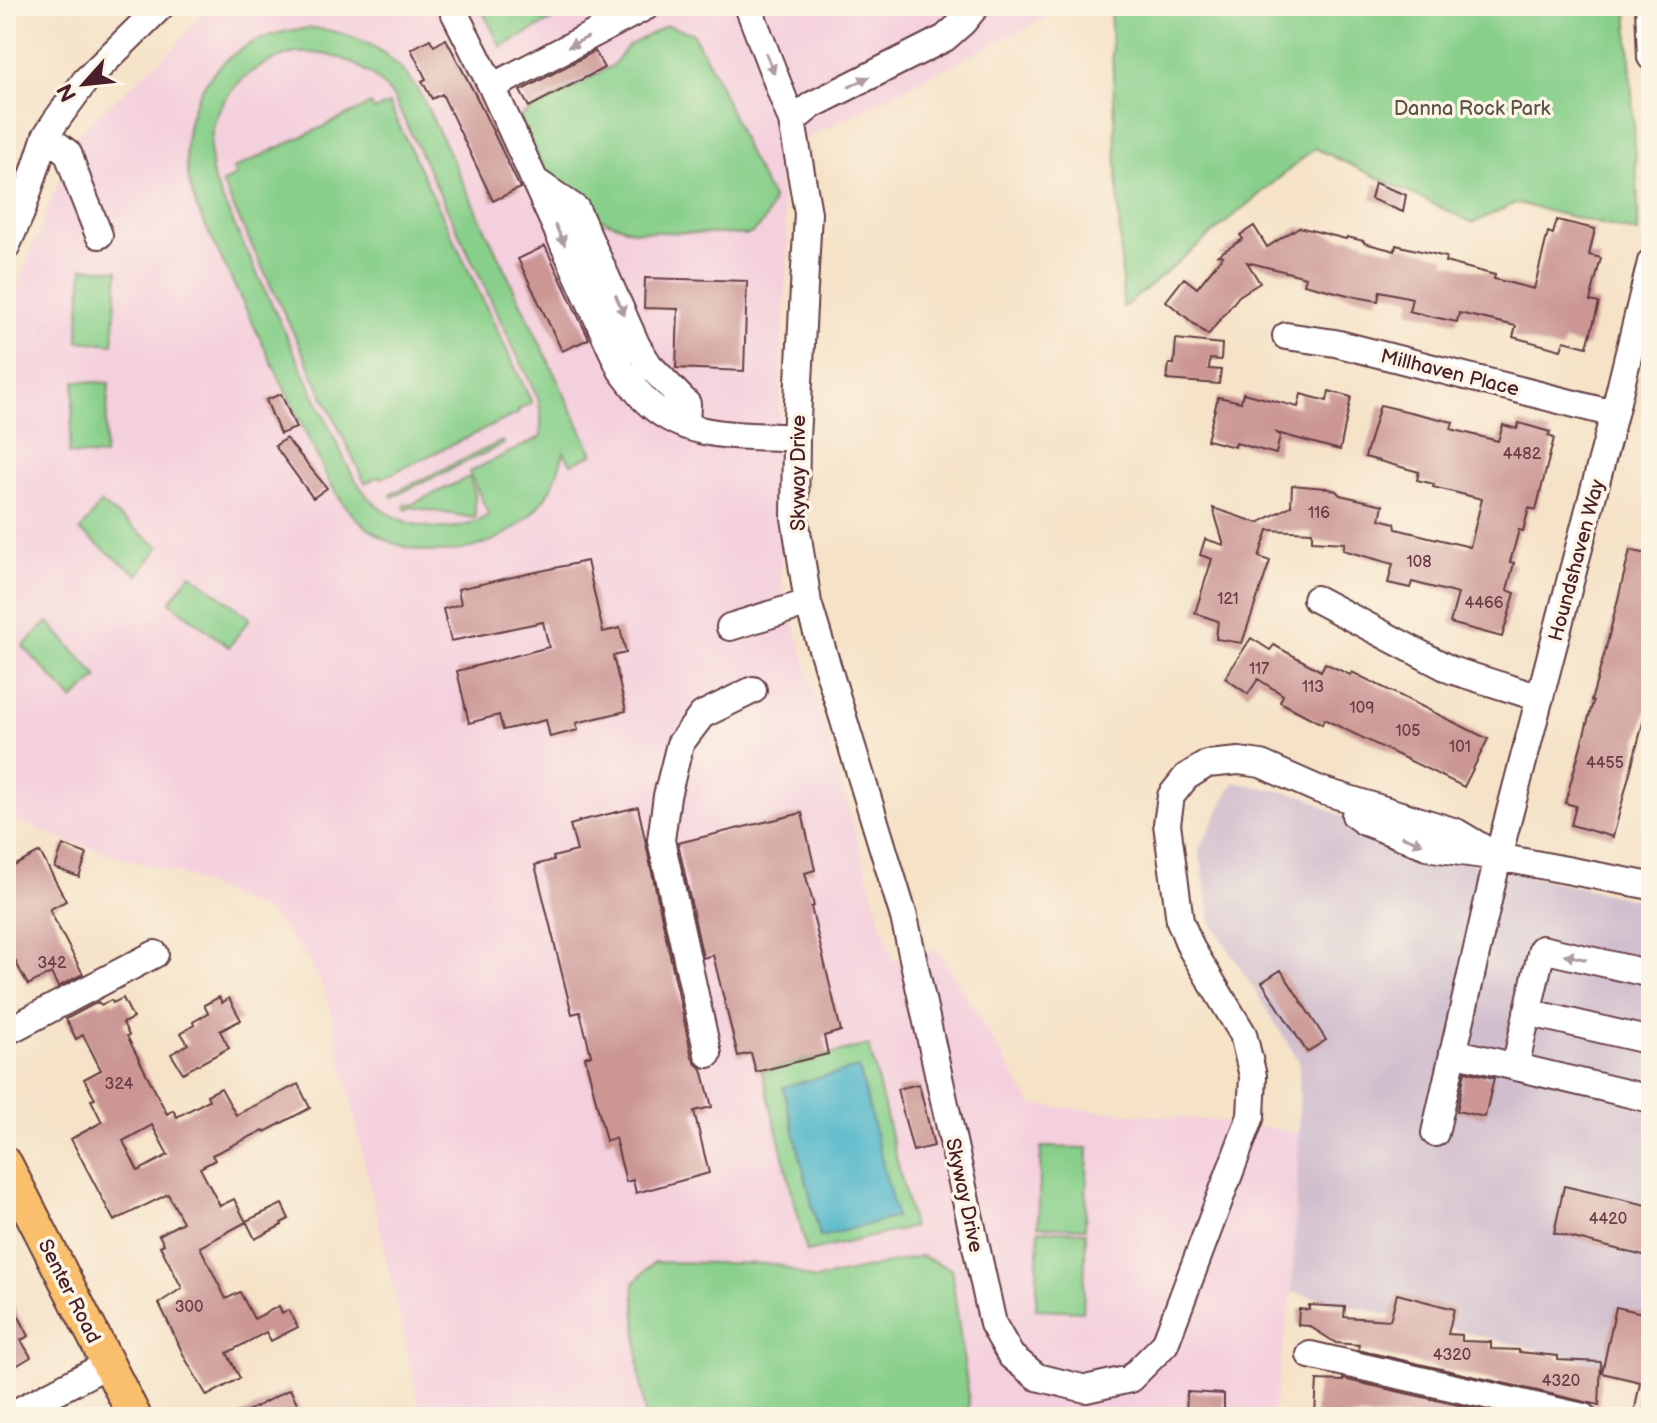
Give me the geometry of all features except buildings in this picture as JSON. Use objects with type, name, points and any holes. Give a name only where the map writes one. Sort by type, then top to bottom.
[{"type":"main road","name":"Senter Road","points":[[6,1164],[135,1417]]},
{"type":"street","points":[[6,247],[50,129],[85,81],[161,6]]},
{"type":"street","points":[[451,6],[492,87],[621,370],[644,399],[659,412],[711,434],[796,438]]},
{"type":"street","points":[[492,87],[647,6]]},
{"type":"street","name":"Skyway Drive","points":[[748,6],[792,121],[808,213],[796,438],[795,518],[808,603],[904,917],[993,1324],[1011,1356],[1037,1377],[1086,1389],[1130,1379],[1165,1344],[1251,1116],[1253,1076],[1243,1034],[1191,948],[1180,921],[1167,824],[1171,796],[1186,777],[1207,764],[1239,761],[1261,764],[1320,790],[1456,832],[1498,857],[1651,886]]},
{"type":"street","points":[[792,121],[812,105],[945,38],[976,6]]},
{"type":"street","points":[[1649,6],[1651,57]]},
{"type":"street","points":[[50,129],[68,153],[99,235]]},
{"type":"street","name":"Houndshaven Way","points":[[1435,1133],[1498,857],[1651,262]]},
{"type":"street","name":"Millhaven Place","points":[[1286,336],[1335,343],[1614,414]]},
{"type":"street","points":[[1316,599],[1451,670],[1540,698]]},
{"type":"street","points":[[730,627],[808,603]]},
{"type":"street","points":[[708,1054],[661,840],[667,796],[680,744],[702,715],[753,690]]},
{"type":"street","points":[[1515,1067],[1542,949],[1651,974]]},
{"type":"street","points":[[6,1032],[155,954]]},
{"type":"street","points":[[1527,1012],[1651,1041]]},
{"type":"street","points":[[1453,1052],[1651,1099]]},
{"type":"street","points":[[1310,1355],[1583,1417]]},
{"type":"street","points":[[7,1417],[108,1364]]},
{"type":"shaded area","points":[[208,6],[1069,6],[775,154],[788,243],[780,398],[781,579],[893,961],[938,950],[1032,1105],[1228,1122],[1299,1133],[1292,1292],[1272,1417],[422,1417],[327,995],[306,957],[270,913],[186,876],[62,839],[6,816],[6,317],[77,134],[175,47]]},
{"type":"shaded area","points":[[1234,782],[1304,796],[1363,828],[1474,864],[1651,903],[1651,1376],[1292,1292],[1299,1061],[1211,921],[1199,850]]},
{"type":"green space","points":[[480,6],[579,6],[501,47]]},
{"type":"green space","name":"Danna Rock Park","points":[[1110,6],[1627,6],[1638,233],[1516,203],[1473,223],[1315,148],[1123,308]]},
{"type":"green space","points":[[667,25],[692,33],[714,72],[749,155],[773,200],[761,225],[748,235],[634,231],[603,220],[557,188],[545,173],[519,117],[612,66],[628,46]]},
{"type":"green space","points":[[313,28],[348,35],[390,58],[413,83],[593,454],[571,464],[564,452],[552,486],[538,507],[500,537],[454,551],[430,551],[406,547],[383,538],[352,514],[329,481],[197,208],[188,174],[186,142],[192,112],[204,85],[223,63],[248,45],[278,33]],"holes":[[[296,53],[338,58],[362,68],[393,96],[538,398],[541,437],[469,472],[489,515],[474,522],[442,528],[409,523],[380,508],[365,494],[350,471],[214,182],[211,137],[225,99],[254,70]]]},
{"type":"green space","points":[[371,104],[374,110],[389,104],[532,403],[518,410],[519,413],[382,478],[380,476],[365,483],[222,183],[236,176],[233,169]]},
{"type":"green space","points":[[83,268],[118,270],[113,344],[78,341]]},
{"type":"green space","points":[[75,381],[109,383],[104,456],[69,454]]},
{"type":"green space","points":[[502,441],[504,444],[392,497],[391,494]]},
{"type":"green space","points":[[469,477],[475,494],[475,518],[404,508],[405,504],[410,505]]},
{"type":"green space","points":[[101,503],[159,547],[138,575],[80,531]]},
{"type":"green space","points":[[191,574],[250,618],[229,647],[170,602]]},
{"type":"green space","points":[[48,622],[98,677],[73,700],[23,646]]},
{"type":"green space","points":[[869,1045],[913,1227],[807,1252],[762,1071]]},
{"type":"green space","points":[[1041,1147],[1088,1148],[1085,1228],[1038,1226]]},
{"type":"green space","points":[[1039,1230],[1086,1232],[1083,1311],[1036,1309]]},
{"type":"green space","points":[[921,1256],[951,1269],[969,1399],[968,1417],[645,1417],[634,1283],[654,1262],[777,1264],[814,1280]]},
{"type":"water","points":[[859,1068],[896,1217],[820,1237],[783,1087]]}]
